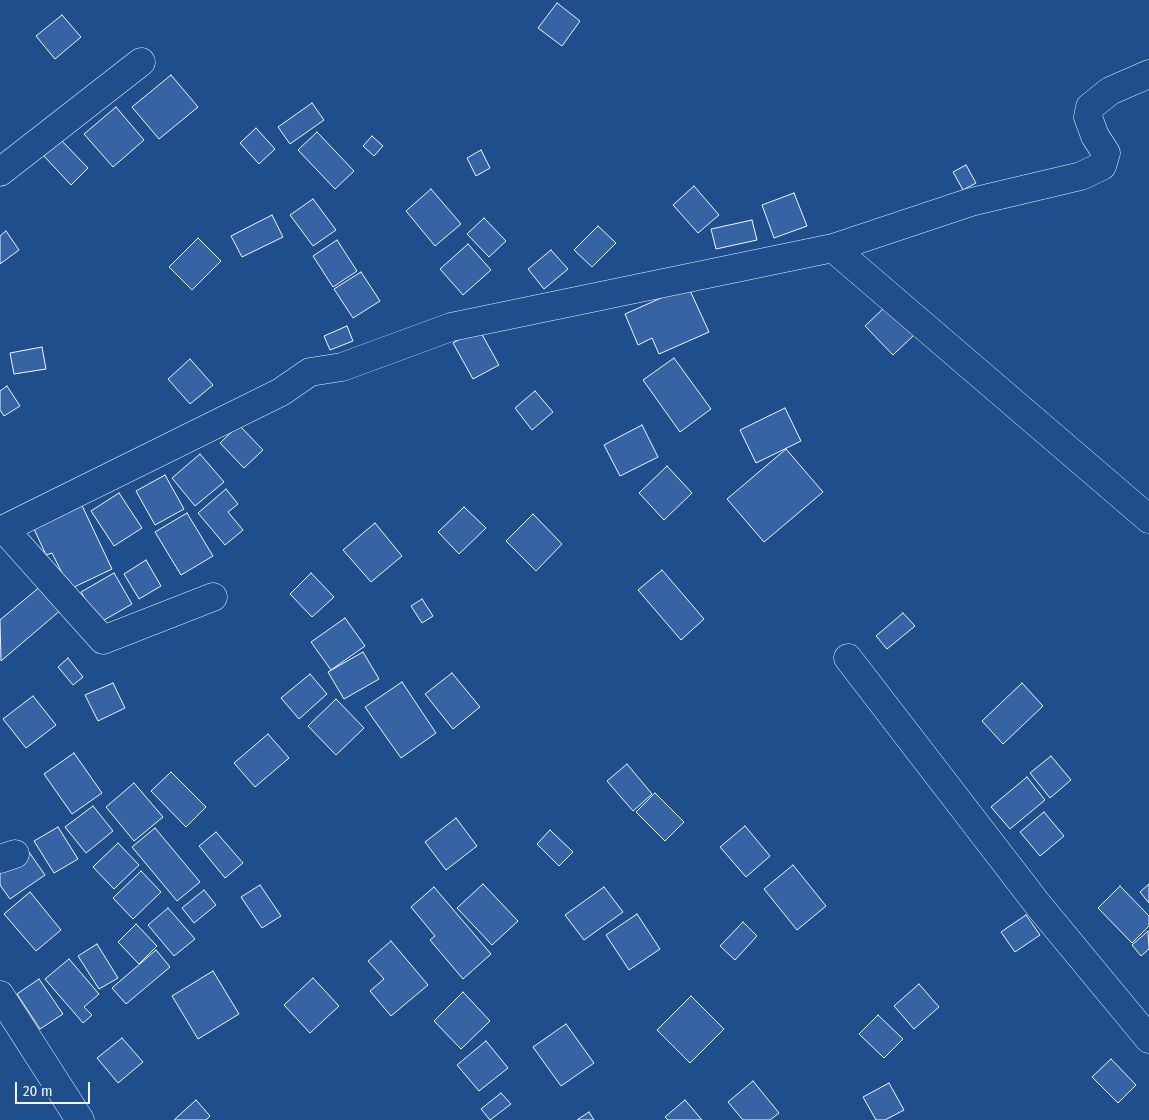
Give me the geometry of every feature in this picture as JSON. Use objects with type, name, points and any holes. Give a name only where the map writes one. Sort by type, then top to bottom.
[{"type":"street","points":[[0,172],[141,62]]},
{"type":"street","points":[[213,597],[103,640],[2,531],[281,392],[310,372],[342,367],[451,327],[833,248],[971,202],[1046,186],[1081,176],[1102,166],[1106,152],[1092,129],[1088,116],[1090,106],[1110,91],[1149,74]]},
{"type":"street","points":[[833,248],[1149,519]]},
{"type":"street","points":[[848,658],[1039,906],[1149,1039]]},
{"type":"street","points":[[0,995],[80,1120]]},
{"type":"building","points":[[557,3],[580,21],[562,46],[538,28]]},
{"type":"building","points":[[62,15],[81,37],[55,59],[36,36]]},
{"type":"building","points":[[171,75],[198,107],[159,139],[132,107]]},
{"type":"building","points":[[312,103],[324,120],[290,144],[278,127]]},
{"type":"building","points":[[116,107],[144,140],[113,167],[84,134]]},
{"type":"building","points":[[256,128],[275,149],[259,164],[240,143]]},
{"type":"building","points":[[317,132],[354,171],[335,189],[298,150]]},
{"type":"building","points":[[372,136],[383,146],[374,156],[363,146]]},
{"type":"building","points":[[60,139],[88,168],[71,185],[43,155]]},
{"type":"building","points":[[481,150],[490,168],[476,176],[467,158]]},
{"type":"building","points":[[966,165],[976,183],[963,190],[953,172]]},
{"type":"building","points":[[694,186],[719,215],[698,233],[673,205]]},
{"type":"building","points":[[431,189],[461,224],[435,246],[406,211]]},
{"type":"building","points":[[794,193],[807,226],[774,238],[762,205]]},
{"type":"building","points":[[313,199],[336,230],[313,246],[290,215]]},
{"type":"building","points":[[272,215],[283,237],[242,257],[231,236]]},
{"type":"building","points":[[484,218],[506,241],[489,257],[467,234]]},
{"type":"building","points":[[752,220],[757,240],[716,249],[711,229]]},
{"type":"building","points":[[598,226],[616,243],[592,267],[574,250]]},
{"type":"building","points":[[6,231],[19,250],[0,264],[0,236]]},
{"type":"building","points":[[198,238],[221,261],[192,290],[169,267]]},
{"type":"building","points":[[337,240],[357,271],[333,287],[313,256]]},
{"type":"building","points":[[468,244],[491,270],[463,295],[440,269]]},
{"type":"building","points":[[551,250],[568,269],[544,289],[528,269]]},
{"type":"building","points":[[361,272],[380,301],[353,318],[334,289]]},
{"type":"building","points":[[688,286],[709,332],[659,354],[652,338],[638,345],[625,314]]},
{"type":"building","points":[[886,306],[914,335],[893,355],[865,326]]},
{"type":"building","points":[[347,326],[353,341],[330,350],[324,336]]},
{"type":"building","points":[[479,329],[499,365],[473,379],[453,343]]},
{"type":"building","points":[[42,347],[46,369],[14,374],[10,353]]},
{"type":"building","points":[[674,358],[711,409],[680,432],[643,380]]},
{"type":"building","points":[[190,359],[213,385],[190,404],[168,379]]},
{"type":"building","points":[[7,386],[20,406],[4,416],[0,410],[0,391]]},
{"type":"building","points":[[535,391],[553,412],[532,430],[515,408]]},
{"type":"building","points":[[785,408],[801,441],[756,463],[740,430]]},
{"type":"building","points":[[239,425],[263,450],[244,468],[220,443]]},
{"type":"building","points":[[642,425],[658,457],[620,476],[604,445]]},
{"type":"building","points":[[786,449],[823,492],[764,542],[727,499]]},
{"type":"building","points":[[200,454],[224,482],[195,506],[172,478]]},
{"type":"building","points":[[667,466],[692,493],[664,520],[639,493]]},
{"type":"building","points":[[165,475],[184,509],[155,525],[136,491]]},
{"type":"building","points":[[226,489],[238,504],[228,512],[243,530],[225,545],[198,513]]},
{"type":"building","points":[[119,493],[142,528],[114,546],[91,511]]},
{"type":"building","points":[[78,497],[112,569],[70,589],[52,553],[46,555],[30,520]]},
{"type":"building","points":[[464,507],[486,528],[459,554],[438,532]]},
{"type":"building","points":[[187,513],[213,556],[181,575],[155,532]]},
{"type":"building","points":[[533,514],[562,544],[536,571],[506,541]]},
{"type":"building","points":[[375,523],[402,556],[371,582],[343,550]]},
{"type":"building","points":[[146,560],[161,586],[139,599],[124,574]]},
{"type":"building","points":[[662,570],[704,619],[681,640],[638,590]]},
{"type":"building","points":[[114,573],[132,604],[99,623],[81,592]]},
{"type":"building","points":[[311,573],[334,597],[312,617],[290,594]]},
{"type":"building","points":[[42,585],[62,609],[1,661],[0,620]]},
{"type":"building","points":[[422,599],[433,616],[422,623],[411,606]]},
{"type":"building","points":[[903,613],[915,626],[887,649],[876,636]]},
{"type":"building","points":[[345,618],[365,646],[331,670],[311,642]]},
{"type":"building","points":[[363,652],[379,679],[344,699],[328,672]]},
{"type":"building","points":[[68,658],[83,677],[73,685],[58,667]]},
{"type":"building","points":[[452,673],[480,707],[453,729],[425,694]]},
{"type":"building","points":[[310,674],[327,694],[299,719],[281,698]]},
{"type":"building","points":[[402,682],[436,733],[401,758],[365,707]]},
{"type":"building","points":[[113,683],[125,708],[98,721],[85,695]]},
{"type":"building","points":[[1022,683],[1043,706],[1003,744],[982,721]]},
{"type":"building","points":[[33,696],[56,725],[26,748],[3,719]]},
{"type":"building","points":[[336,699],[364,728],[336,755],[308,726]]},
{"type":"building","points":[[268,734],[289,758],[255,787],[234,763]]},
{"type":"building","points":[[74,753],[102,793],[72,814],[44,774]]},
{"type":"building","points":[[1051,756],[1071,780],[1050,798],[1030,773]]},
{"type":"building","points":[[627,764],[652,794],[633,811],[607,781]]},
{"type":"building","points":[[171,772],[206,807],[186,827],[151,791]]},
{"type":"building","points":[[1027,777],[1045,800],[1010,829],[991,807]]},
{"type":"building","points":[[134,783],[163,817],[134,841],[106,807]]},
{"type":"building","points":[[655,793],[684,822],[665,841],[636,812]]},
{"type":"building","points":[[93,806],[113,831],[86,853],[65,827]]},
{"type":"building","points":[[1044,812],[1064,836],[1040,856],[1020,832]]},
{"type":"building","points":[[456,818],[477,846],[446,870],[425,842]]},
{"type":"building","points":[[745,826],[770,856],[746,877],[720,847]]},
{"type":"building","points":[[58,827],[78,859],[54,873],[34,841]]},
{"type":"building","points":[[155,828],[200,882],[177,901],[132,847]]},
{"type":"building","points":[[550,830],[573,852],[559,866],[537,844]]},
{"type":"building","points":[[216,832],[243,863],[225,878],[199,846]]},
{"type":"building","points":[[118,843],[139,865],[114,889],[93,867]]},
{"type":"building","points":[[24,845],[45,875],[10,899],[0,885],[0,861]]},
{"type":"building","points":[[793,865],[826,906],[797,930],[764,889]]},
{"type":"building","points":[[141,871],[161,892],[133,919],[113,898]]},
{"type":"building","points":[[483,884],[518,921],[492,945],[457,908]]},
{"type":"building","points":[[1149,884],[1149,903],[1140,892]]},
{"type":"building","points":[[260,885],[281,916],[262,928],[241,897]]},
{"type":"building","points":[[1120,886],[1149,916],[1149,926],[1132,943],[1098,908]]},
{"type":"building","points":[[434,887],[491,954],[463,979],[430,940],[435,936],[411,907]]},
{"type":"building","points":[[604,887],[623,912],[584,940],[565,915]]},
{"type":"building","points":[[204,890],[216,905],[194,923],[182,908]]},
{"type":"building","points":[[30,892],[61,930],[36,951],[4,914]]},
{"type":"building","points":[[168,908],[195,939],[174,956],[148,925]]},
{"type":"building","points":[[637,914],[660,949],[629,970],[606,935]]},
{"type":"building","points":[[1026,915],[1040,935],[1015,952],[1001,932]]},
{"type":"building","points":[[743,922],[757,936],[735,960],[720,946]]},
{"type":"building","points":[[136,924],[157,946],[139,964],[118,942]]},
{"type":"building","points":[[1148,931],[1149,949],[1141,956],[1132,945]]},
{"type":"building","points":[[391,941],[428,985],[391,1016],[370,991],[384,979],[368,961]]},
{"type":"building","points":[[97,944],[118,978],[99,989],[78,956]]},
{"type":"building","points":[[156,950],[170,967],[126,1004],[112,988]]},
{"type":"building","points":[[69,959],[99,994],[84,1007],[92,1015],[83,1023],[45,979]]},
{"type":"building","points":[[213,971],[239,1014],[198,1039],[172,996]]},
{"type":"building","points":[[313,978],[339,1006],[310,1033],[284,1005]]},
{"type":"building","points":[[39,979],[63,1014],[40,1029],[17,994]]},
{"type":"building","points":[[919,984],[939,1007],[914,1029],[894,1006]]},
{"type":"building","points":[[463,992],[490,1021],[461,1049],[434,1021]]},
{"type":"building","points":[[691,996],[724,1029],[690,1063],[657,1030]]},
{"type":"building","points":[[878,1015],[903,1039],[884,1058],[859,1034]]},
{"type":"building","points":[[566,1024],[594,1063],[561,1086],[533,1047]]},
{"type":"building","points":[[122,1038],[143,1062],[118,1083],[97,1058]]},
{"type":"building","points":[[486,1041],[508,1068],[479,1091],[457,1065]]},
{"type":"building","points":[[1111,1059],[1136,1085],[1118,1103],[1092,1077]]},
{"type":"building","points":[[753,1081],[779,1113],[770,1120],[743,1120],[728,1102]]},
{"type":"building","points":[[889,1083],[904,1110],[885,1120],[876,1120],[863,1097]]},
{"type":"building","points":[[501,1093],[511,1104],[490,1120],[481,1109]]},
{"type":"building","points":[[196,1100],[210,1116],[206,1120],[174,1120]]},
{"type":"building","points":[[685,1100],[702,1120],[668,1120],[665,1117]]},
{"type":"building","points":[[589,1112],[594,1120],[577,1120]]}]
